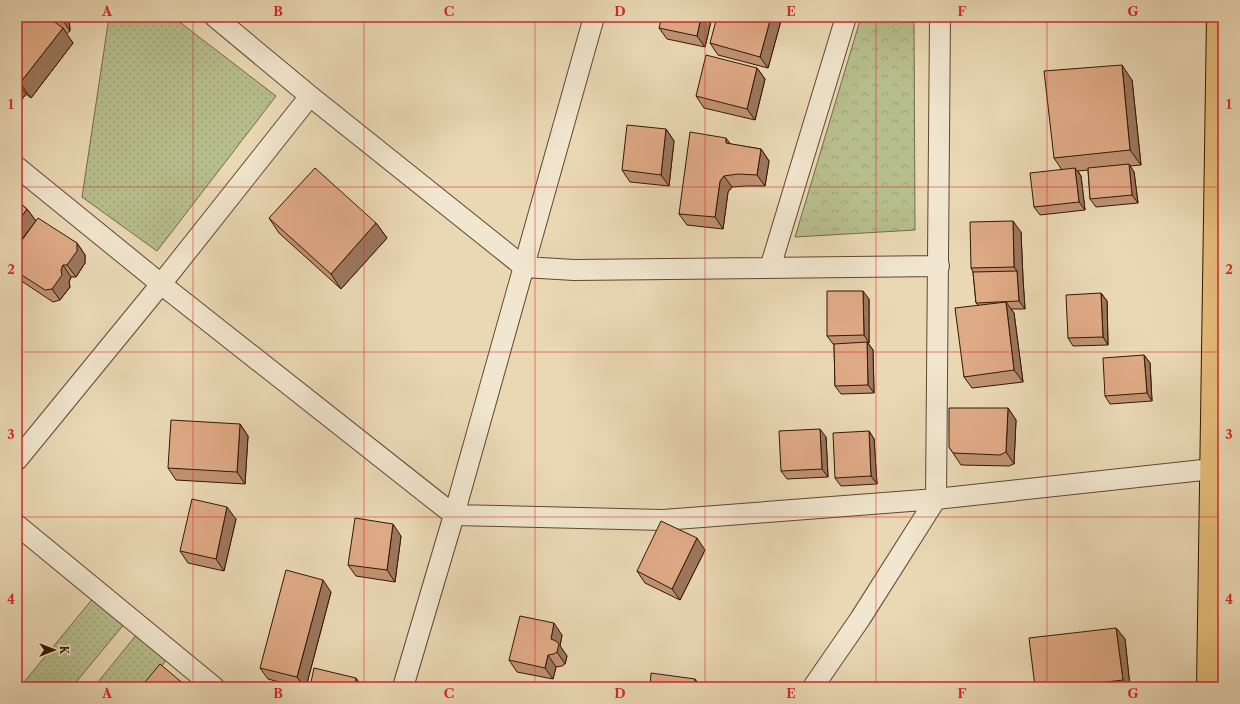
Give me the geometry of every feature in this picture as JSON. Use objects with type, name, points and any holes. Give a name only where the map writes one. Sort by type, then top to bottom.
[{"type":"highway","points":[[1208,687],[1218,17]]},
{"type":"street","points":[[215,17],[310,96],[524,267],[574,270],[939,266]]},
{"type":"street","points":[[403,687],[454,515],[594,17]]},
{"type":"street","points":[[770,268],[846,17]]},
{"type":"street","points":[[813,687],[860,619],[936,499],[940,17]]},
{"type":"street","points":[[17,460],[161,284],[310,96]]},
{"type":"street","points":[[17,167],[161,284],[454,515],[663,520],[936,499],[1212,469]]},
{"type":"street","points":[[17,525],[214,687]]},
{"type":"green space","points":[[109,17],[173,17],[276,96],[157,251],[82,197]]},
{"type":"green space","points":[[861,17],[914,17],[915,230],[795,237]]},
{"type":"green space","points":[[94,597],[125,623],[72,687],[46,687],[43,685],[41,687],[32,687],[25,681]]},
{"type":"green space","points":[[137,634],[167,659],[145,687],[94,687]]},
{"type":"building","points":[[17,17],[59,17],[53,21],[63,28],[20,83],[17,80]]},
{"type":"building","points":[[662,17],[701,17],[697,36],[659,28]]},
{"type":"building","points":[[717,17],[771,17],[760,57],[710,43]]},
{"type":"building","points":[[706,55],[757,68],[747,109],[696,96]]},
{"type":"building","points":[[1122,65],[1130,150],[1054,158],[1044,71]]},
{"type":"building","points":[[627,125],[666,129],[661,175],[622,170]]},
{"type":"building","points":[[690,132],[726,138],[726,143],[761,149],[757,175],[738,174],[724,176],[720,181],[715,217],[679,214]]},
{"type":"building","points":[[1129,164],[1132,195],[1090,199],[1088,168]]},
{"type":"building","points":[[315,168],[376,223],[331,274],[269,218]]},
{"type":"building","points":[[1075,168],[1079,202],[1034,207],[1030,173]]},
{"type":"building","points":[[17,201],[27,209],[17,223]]},
{"type":"building","points":[[38,218],[77,243],[77,251],[67,265],[63,265],[61,270],[62,275],[52,289],[45,290],[17,272],[17,247]]},
{"type":"building","points":[[1013,221],[1014,267],[971,268],[970,222]]},
{"type":"building","points":[[1017,271],[1019,301],[976,303],[973,272]]},
{"type":"building","points":[[827,291],[863,291],[864,335],[827,336]]},
{"type":"building","points":[[1101,293],[1103,337],[1068,338],[1066,295]]},
{"type":"building","points":[[1006,302],[1014,370],[964,377],[955,308]]},
{"type":"building","points":[[867,342],[868,385],[835,386],[834,344]]},
{"type":"building","points":[[1144,355],[1147,393],[1105,396],[1103,358]]},
{"type":"building","points":[[949,408],[1008,408],[1006,452],[1000,455],[953,453],[949,447]]},
{"type":"building","points":[[171,420],[240,424],[237,472],[168,468]]},
{"type":"building","points":[[820,429],[822,469],[781,471],[779,431]]},
{"type":"building","points":[[869,431],[871,476],[835,478],[833,433]]},
{"type":"building","points":[[192,499],[227,507],[216,559],[180,551]]},
{"type":"building","points":[[355,518],[393,524],[387,570],[348,565]]},
{"type":"building","points":[[661,521],[697,538],[672,589],[637,571]]},
{"type":"building","points":[[286,570],[323,580],[297,677],[260,668]]},
{"type":"building","points":[[520,616],[554,623],[551,639],[559,644],[557,652],[548,655],[545,668],[509,660]]},
{"type":"building","points":[[1116,628],[1123,680],[1063,687],[1035,687],[1029,638]]},
{"type":"building","points":[[160,664],[186,686],[186,687],[141,687]]},
{"type":"building","points":[[314,668],[356,678],[355,687],[310,687]]},
{"type":"building","points":[[651,673],[695,679],[694,687],[650,687]]}]
